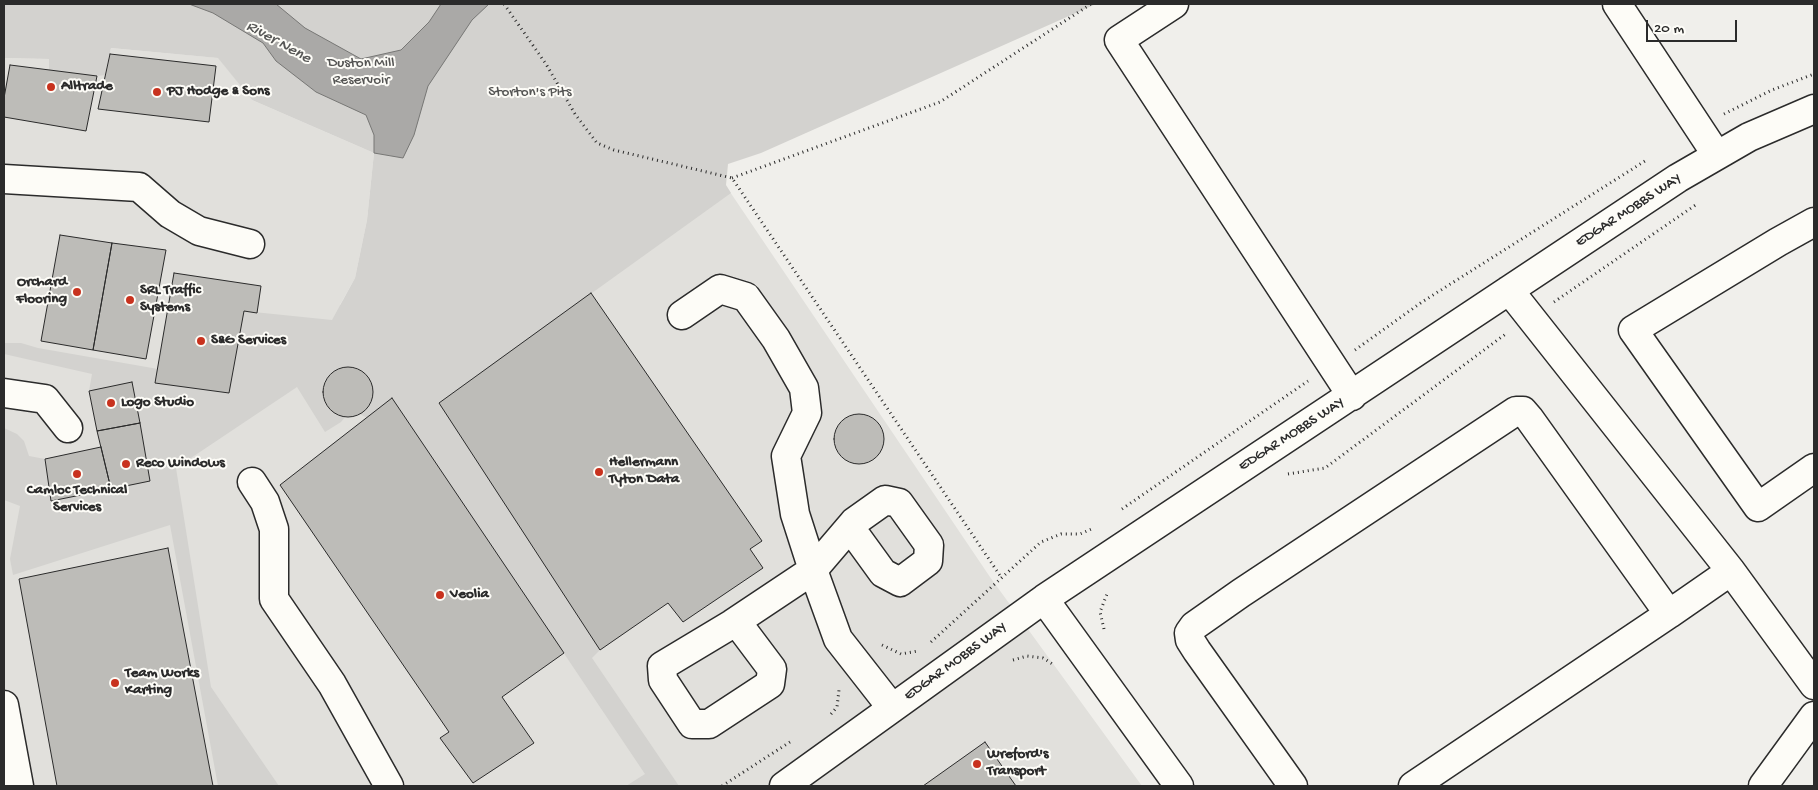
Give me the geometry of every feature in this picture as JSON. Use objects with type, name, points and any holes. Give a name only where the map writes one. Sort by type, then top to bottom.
[{"type":"street","points":[[1174,4],[1119,40],[1352,396]]},
{"type":"street","points":[[1617,4],[1716,154]]},
{"type":"street","name":"EDGAR MOBBS WAY","points":[[784,786],[1044,599],[1509,290],[1716,154],[1749,137],[1814,109]]},
{"type":"street","points":[[4,179],[139,187],[170,214],[199,231],[250,244]]},
{"type":"street","points":[[1814,222],[1632,330],[1758,507],[1814,468]]},
{"type":"street","points":[[682,315],[720,289],[746,297],[776,339],[804,388],[807,413],[786,456],[795,514],[838,639],[892,708]]},
{"type":"street","points":[[1509,290],[1731,571],[1814,685]]},
{"type":"street","points":[[4,393],[45,399],[68,428]]},
{"type":"street","points":[[1293,786],[1197,651],[1190,640],[1189,633],[1194,626],[1226,604],[1516,411],[1523,411],[1669,614]]},
{"type":"street","points":[[252,482],[265,502],[274,529],[274,599],[332,684],[389,786]]},
{"type":"street","points":[[732,624],[813,570],[854,522]]},
{"type":"street","points":[[1414,786],[1731,571]]},
{"type":"street","points":[[1044,599],[1172,784]]},
{"type":"street","points":[[4,705],[19,786]]},
{"type":"street","points":[[1763,786],[1814,716]]},
{"type":"path","points":[[504,4],[546,64],[575,114],[597,143],[614,150],[732,178],[940,102],[1091,4]]},
{"type":"path","points":[[1726,113],[1772,90],[1814,74]]},
{"type":"path","points":[[1363,344],[1422,302],[1647,160]]},
{"type":"path","points":[[732,178],[1001,577]]},
{"type":"path","points":[[1562,296],[1705,198]]},
{"type":"path","points":[[1281,475],[1325,468],[1500,339]]},
{"type":"path","points":[[1117,512],[1308,381]]},
{"type":"path","points":[[876,639],[891,651],[901,654],[913,653],[924,648],[1041,542],[1061,534],[1080,534],[1102,523]]},
{"type":"path","points":[[1106,634],[1100,612],[1104,599],[1112,588]]},
{"type":"path","points":[[1006,665],[1027,656],[1043,658],[1054,665],[1060,673]]},
{"type":"path","points":[[825,719],[837,706],[839,698],[837,681]]},
{"type":"path","points":[[722,786],[795,739]]},
{"type":"shaded area","points":[[111,48],[219,58],[252,100],[374,153],[367,220],[355,278],[340,305],[726,186],[990,577],[1142,786],[4,786],[4,58],[49,59],[49,70],[105,75]]},
{"type":"green space","points":[[4,4],[1096,4],[761,153],[728,164],[726,185],[731,193],[439,403],[600,650],[592,658],[679,786],[626,786],[645,774],[393,399],[367,418],[360,414],[371,401],[373,393],[368,377],[355,367],[338,369],[325,380],[323,388],[326,404],[331,410],[345,417],[341,422],[325,432],[297,387],[176,468],[211,687],[279,786],[218,786],[170,525],[13,575],[10,559],[20,506],[4,500],[4,428],[17,434],[24,441],[29,456],[45,459],[52,500],[150,480],[132,383],[89,391],[92,374],[4,354],[4,343],[21,343],[38,348],[158,369],[156,383],[229,393],[244,311],[332,320],[355,278],[367,220],[374,153],[252,100],[218,58],[111,48],[105,75],[97,76],[49,70],[49,59],[4,58]]},
{"type":"water","name":"River Nene","points":[[189,4],[276,4],[305,28],[361,59],[401,50],[429,22],[441,4],[489,4],[472,20],[428,86],[414,135],[403,158],[374,153],[374,135],[366,115],[316,92],[276,61],[263,43],[213,13]]},
{"type":"building","name":"PJ Hodge & Sons","points":[[110,54],[216,66],[209,122],[98,109]]},
{"type":"building","name":"Alltrade","points":[[10,65],[97,76],[86,131],[4,117],[4,98]]},
{"type":"building","name":"Orchard Flooring","points":[[60,235],[112,243],[93,350],[41,341]]},
{"type":"building","name":"SRL Traffic Systems","points":[[112,243],[166,250],[146,359],[93,350]]},
{"type":"building","name":"S&G Services","points":[[174,273],[261,286],[257,313],[244,311],[229,393],[155,383]]},
{"type":"building","name":"Hellermann Tyton Data","points":[[591,293],[762,541],[750,549],[763,568],[683,622],[668,603],[600,650],[439,403]]},
{"type":"building","points":[[343,367],[353,367],[366,374],[373,387],[373,397],[366,410],[353,417],[343,417],[334,413],[327,406],[323,397],[323,387],[327,378],[334,371]]},
{"type":"building","points":[[132,382],[140,423],[97,431],[89,391]]},
{"type":"building","name":"Veolia","points":[[392,398],[564,653],[502,697],[534,743],[473,783],[440,738],[449,732],[280,485]]},
{"type":"building","points":[[854,414],[864,414],[877,421],[884,434],[884,444],[877,457],[864,464],[854,464],[845,460],[838,453],[834,444],[834,434],[838,425],[845,418]]},
{"type":"building","name":"Reco Windows","points":[[140,423],[150,481],[111,489],[97,431]]},
{"type":"building","name":"Camloc Technical Services","points":[[101,447],[111,489],[51,501],[45,459]]},
{"type":"building","name":"Team Works Karting","points":[[168,548],[213,786],[57,786],[19,579]]},
{"type":"building","name":"Wreford's Transport","points":[[985,742],[1016,786],[923,786]]},
{"type":"place","name":"Alltrade","points":[[51,87]]},
{"type":"place","name":"PJ Hodge & Sons","points":[[157,92]]},
{"type":"place","name":"Orchard Flooring","points":[[77,292]]},
{"type":"place","name":"SRL Traffic Systems","points":[[130,300]]},
{"type":"place","name":"S&G Services","points":[[201,341]]},
{"type":"place","name":"Logo Studio","points":[[111,403]]},
{"type":"place","name":"Reco Windows","points":[[126,464]]},
{"type":"place","name":"Hellermann Tyton Data","points":[[599,472]]},
{"type":"place","name":"Camloc Technical Services","points":[[77,474]]},
{"type":"place","name":"Veolia","points":[[440,595]]},
{"type":"place","name":"Team Works Karting","points":[[115,683]]},
{"type":"place","name":"Wreford's Transport","points":[[977,764]]},
{"type":"park label","name":"Duston Mill Reservoir","points":[[361,72]]},
{"type":"park label","name":"Storton's Pits","points":[[530,93]]}]
